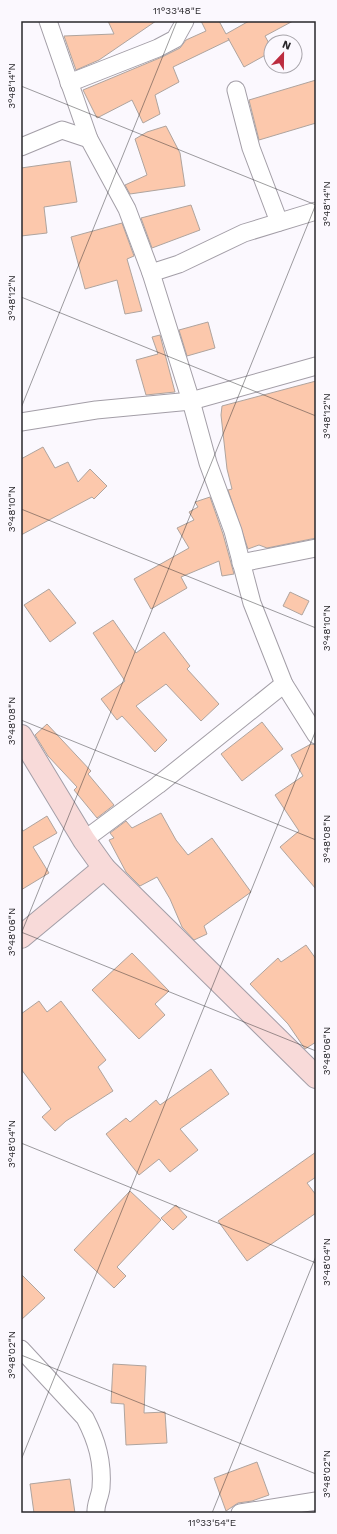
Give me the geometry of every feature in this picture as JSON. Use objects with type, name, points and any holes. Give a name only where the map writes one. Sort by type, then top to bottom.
[{"type":"street","points":[[48,21],[89,139],[127,209],[151,273],[191,401],[208,463],[232,531],[252,603],[284,684],[306,722],[316,735]]},
{"type":"street","points":[[69,83],[152,51],[175,40],[185,21]]},
{"type":"street","points":[[236,90],[251,148],[279,222]]},
{"type":"street","points":[[21,147],[62,130],[89,139]]},
{"type":"street","points":[[151,273],[179,264],[244,233],[316,211]]},
{"type":"street","points":[[21,422],[102,410],[191,401],[316,366]]},
{"type":"street","points":[[241,563],[316,548]]},
{"type":"street","points":[[84,840],[158,785],[284,684]]},
{"type":"street","points":[[21,736],[84,840],[104,868],[316,1077]]},
{"type":"street","points":[[21,938],[104,868]]},
{"type":"street","points":[[21,1349],[85,1418],[91,1429],[98,1448],[101,1467],[100,1490],[96,1513]]},
{"type":"street","points":[[240,1513],[316,1501]]},
{"type":"building","points":[[108,21],[156,21],[99,60],[76,70],[64,36],[114,34]]},
{"type":"building","points":[[201,21],[219,21],[226,34],[249,21],[293,21],[269,34],[263,34],[263,56],[244,67],[228,38],[229,40],[173,67],[179,82],[155,95],[160,114],[143,123],[132,100],[97,118],[83,90],[162,57],[180,48],[186,40],[206,31]]},
{"type":"building","points":[[316,80],[316,123],[259,140],[249,100]]},
{"type":"building","points":[[166,126],[180,153],[185,186],[130,194],[125,185],[147,175],[135,139],[147,132]]},
{"type":"building","points":[[70,161],[77,202],[44,207],[47,233],[21,236],[21,168]]},
{"type":"building","points":[[191,205],[200,230],[152,248],[141,218]]},
{"type":"building","points":[[122,223],[134,256],[127,259],[142,311],[125,314],[117,280],[85,289],[71,237]]},
{"type":"building","points":[[208,322],[215,348],[187,356],[179,330]]},
{"type":"building","points":[[160,335],[175,392],[146,395],[136,360],[158,354],[152,337]]},
{"type":"building","points":[[316,381],[316,538],[267,548],[259,545],[248,549],[228,490],[232,489],[227,469],[221,415],[222,406]]},
{"type":"building","points":[[43,447],[55,468],[68,462],[78,482],[90,469],[107,486],[94,499],[92,497],[21,535],[21,459]]},
{"type":"building","points":[[210,497],[223,534],[234,574],[222,576],[219,561],[181,577],[187,588],[151,609],[134,579],[189,548],[177,528],[194,520],[189,512],[198,507],[195,502]]},
{"type":"building","points":[[49,589],[76,623],[50,642],[24,605]]},
{"type":"building","points":[[290,592],[309,601],[302,615],[283,606]]},
{"type":"building","points":[[113,620],[136,653],[164,632],[190,666],[187,669],[219,704],[201,721],[166,684],[136,706],[167,740],[155,752],[122,716],[117,720],[101,699],[125,681],[93,633]]},
{"type":"building","points":[[262,722],[283,749],[242,781],[221,754]]},
{"type":"building","points":[[47,724],[91,771],[88,774],[114,805],[97,818],[74,790],[77,787],[48,756],[35,735]]},
{"type":"building","points":[[311,744],[316,745],[316,889],[280,847],[299,831],[275,795],[303,776],[291,755]]},
{"type":"building","points":[[161,813],[176,840],[188,855],[212,838],[251,892],[204,926],[207,934],[194,940],[182,927],[170,899],[157,877],[140,886],[126,872],[109,840],[114,838],[110,833],[126,821],[132,828]]},
{"type":"building","points":[[47,816],[57,833],[33,847],[49,873],[21,890],[21,828],[23,831]]},
{"type":"building","points":[[306,945],[316,959],[316,1042],[305,1049],[288,1024],[250,984],[278,958],[281,962]]},
{"type":"building","points":[[132,953],[169,991],[155,1004],[165,1015],[139,1039],[92,990]]},
{"type":"building","points":[[39,1001],[47,1012],[61,1001],[106,1060],[98,1067],[113,1091],[66,1121],[55,1131],[42,1117],[51,1109],[21,1069],[21,1014]]},
{"type":"building","points":[[211,1069],[229,1094],[180,1129],[198,1150],[170,1172],[159,1159],[139,1175],[106,1134],[126,1118],[130,1122],[156,1100],[160,1105]]},
{"type":"building","points":[[316,1152],[316,1177],[307,1183],[316,1195],[316,1213],[247,1261],[218,1221]]},
{"type":"building","points":[[130,1191],[161,1220],[117,1267],[126,1276],[114,1288],[74,1250]]},
{"type":"building","points":[[176,1205],[187,1217],[173,1230],[161,1218]]},
{"type":"building","points":[[21,1274],[45,1298],[21,1320]]},
{"type":"building","points":[[113,1364],[146,1366],[144,1413],[165,1412],[167,1443],[126,1445],[124,1404],[111,1403]]},
{"type":"building","points":[[257,1462],[269,1495],[252,1501],[238,1503],[226,1511],[214,1478]]},
{"type":"building","points":[[70,1479],[75,1513],[34,1513],[30,1484]]}]
